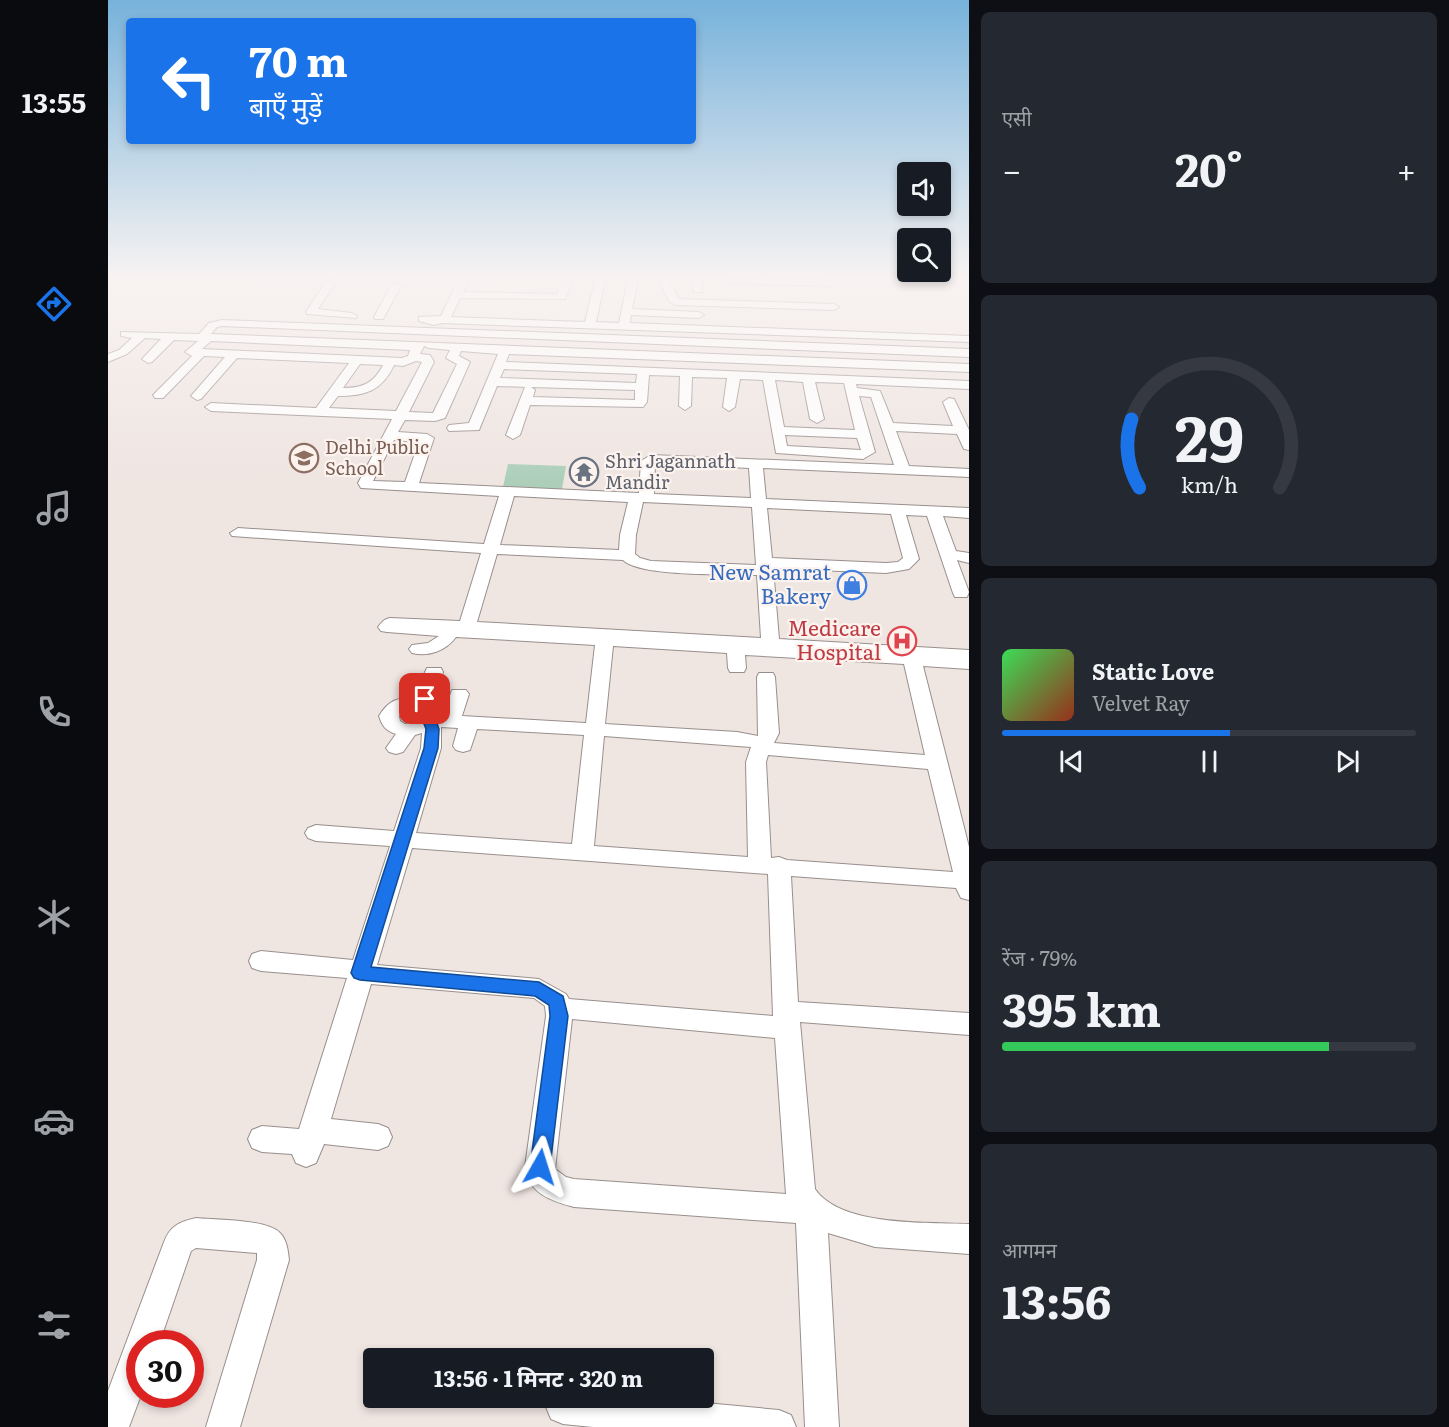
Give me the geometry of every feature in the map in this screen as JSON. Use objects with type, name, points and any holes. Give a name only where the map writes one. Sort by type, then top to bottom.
[{"type":"street","points":[[108,358],[123,352],[129,347]]},
{"type":"street","points":[[148,359],[160,347]]},
{"type":"street","points":[[196,347],[191,352],[405,362],[418,347]]},
{"type":"street","points":[[357,347],[417,350],[457,347],[969,368]]},
{"type":"street","points":[[211,407],[435,417],[440,415],[464,362],[452,358],[457,347]]},
{"type":"street","points":[[822,347],[969,352]]},
{"type":"street","points":[[417,350],[428,362],[365,484],[410,488],[969,513]]},
{"type":"street","points":[[454,428],[474,427],[482,402],[493,382],[505,350]]},
{"type":"street","points":[[513,435],[524,401],[546,352]]},
{"type":"street","points":[[159,395],[200,354]]},
{"type":"street","points":[[197,396],[233,355]]},
{"type":"street","points":[[524,401],[635,405],[641,402],[642,387],[656,356]]},
{"type":"street","points":[[323,412],[322,409],[357,360]]},
{"type":"street","points":[[334,392],[358,392],[379,384],[390,362]]},
{"type":"street","points":[[500,365],[808,378],[850,385],[969,385]]},
{"type":"street","points":[[685,406],[686,373]]},
{"type":"street","points":[[729,407],[734,375]]},
{"type":"street","points":[[768,376],[780,449],[783,451],[865,462],[903,470],[969,473]]},
{"type":"street","points":[[808,378],[817,419]]},
{"type":"street","points":[[493,382],[642,387]]},
{"type":"street","points":[[850,385],[876,394],[903,470]]},
{"type":"street","points":[[850,385],[868,452],[865,462]]},
{"type":"street","points":[[949,402],[969,446]]},
{"type":"street","points":[[888,427],[962,430]]},
{"type":"street","points":[[777,431],[863,434]]},
{"type":"street","points":[[388,436],[427,438],[410,488]]},
{"type":"street","points":[[627,555],[628,535],[642,497],[649,460],[756,464],[865,462]]},
{"type":"street","points":[[756,464],[765,567],[768,649],[765,663],[793,665],[795,664],[794,652],[911,656],[969,655]]},
{"type":"street","points":[[424,630],[416,651],[438,646],[461,631],[508,492]]},
{"type":"street","points":[[238,533],[627,555],[634,561],[651,566],[886,568],[903,566],[911,559],[897,510]]},
{"type":"street","points":[[933,511],[962,593]]},
{"type":"street","points":[[950,556],[969,558]]},
{"type":"street","points":[[461,631],[392,622],[387,627],[911,656],[969,663]]},
{"type":"street","points":[[605,638],[737,658],[768,649]]},
{"type":"street","points":[[582,851],[605,638]]},
{"type":"street","points":[[316,833],[769,865],[968,884],[911,656]]},
{"type":"street","points":[[434,672],[441,719],[463,746]]},
{"type":"street","points":[[766,678],[769,729],[762,745],[756,772],[786,1020],[800,1193],[803,1203],[811,1210],[840,1224],[857,1228],[969,1239]]},
{"type":"street","points":[[309,1142],[431,748],[433,734],[459,694]]},
{"type":"street","points":[[441,719],[408,730],[393,726],[389,716],[394,707],[405,704],[441,719],[737,738],[762,745],[938,763]]},
{"type":"street","points":[[396,748],[408,730]]},
{"type":"street","points":[[261,961],[539,989],[553,997],[560,1008],[540,1157],[541,1176],[547,1182],[558,1189],[573,1192],[811,1210]]},
{"type":"street","points":[[560,1008],[786,1020],[969,1024]]},
{"type":"street","points":[[262,1139],[309,1142],[378,1137]]},
{"type":"street","points":[[811,1210],[822,1427]]},
{"type":"street","points":[[147,1330],[179,1242],[186,1235],[196,1233],[264,1239],[270,1243],[273,1249],[273,1260],[223,1427]]},
{"type":"street","points":[[112,1427],[126,1388]]},
{"type":"street","points":[[574,1408],[779,1427]]},
{"type":"green space","points":[[508,464],[566,466],[562,489],[503,487]]},
{"type":"place","name":"Delhi Public School","points":[[304,458]]},
{"type":"place","name":"Shri Jagannath Mandir","points":[[584,472]]},
{"type":"place","name":"New Samrat Bakery","points":[[852,585]]},
{"type":"place","name":"Medicare Hospital","points":[[902,641]]},
{"type":"route","points":[[425,699],[424,706],[433,734],[431,748],[360,973],[539,989],[557,1001],[560,1008],[540,1167]]}]
